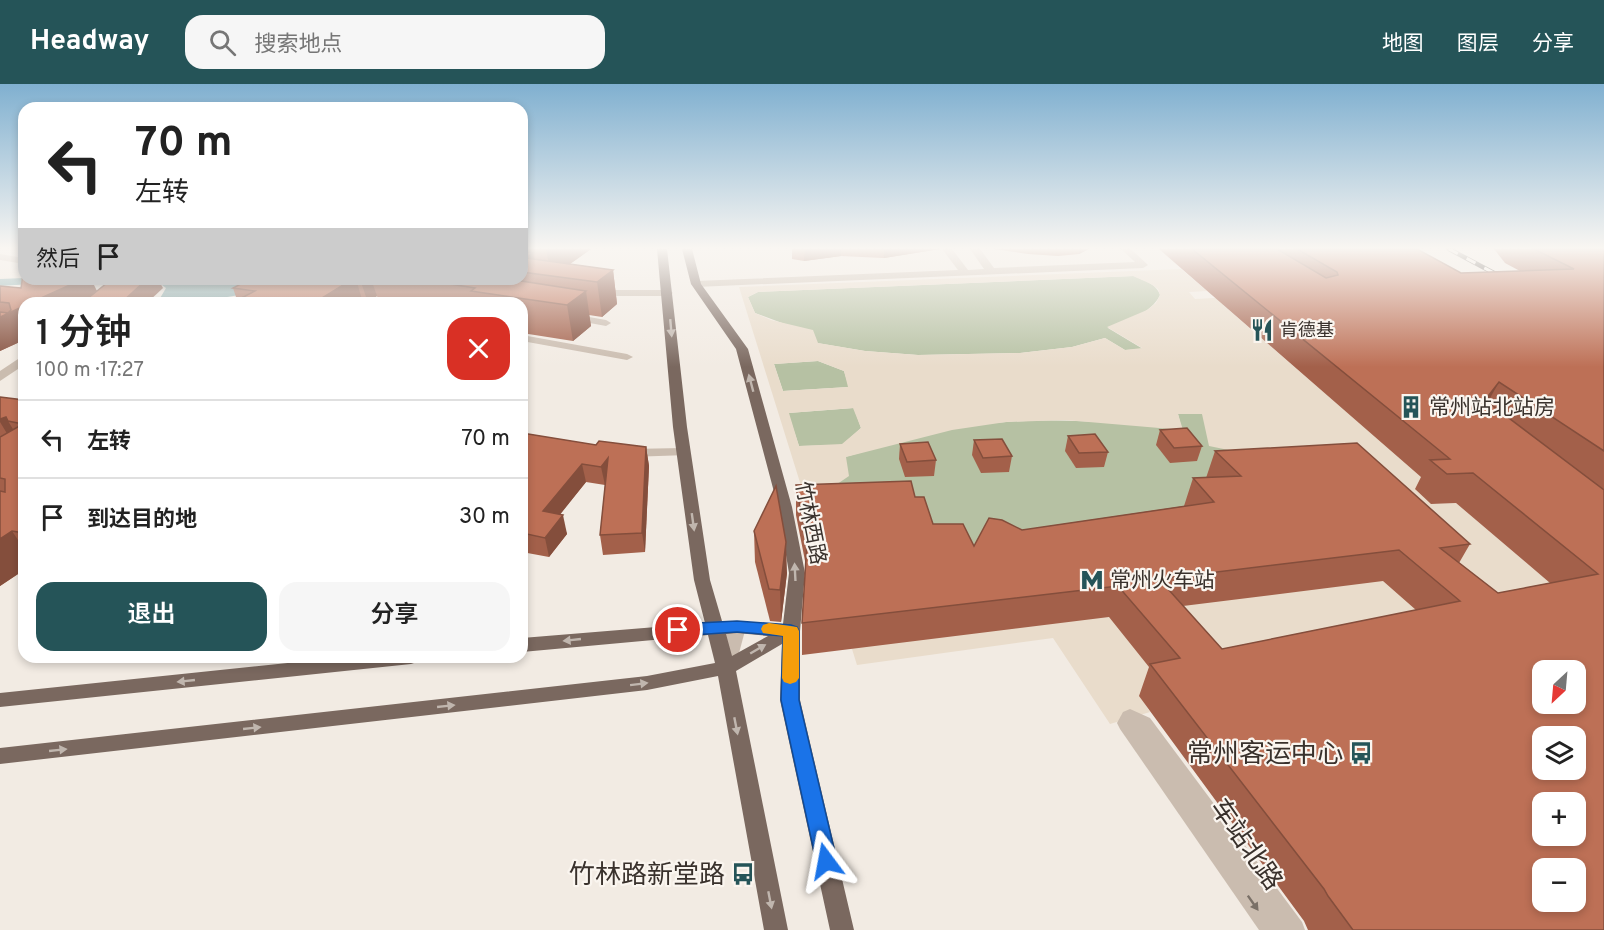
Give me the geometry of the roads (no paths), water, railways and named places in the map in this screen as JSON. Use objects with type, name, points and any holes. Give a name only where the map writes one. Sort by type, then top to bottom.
[{"type":"main road","points":[[667,288],[683,452],[702,580],[726,668],[776,930]]},
{"type":"main road","name":"竹林西路","points":[[699,288],[742,349],[785,507],[797,573],[791,631],[790,700],[842,930]]},
{"type":"main road","points":[[528,644],[714,628],[737,627],[791,631]]},
{"type":"main road","points":[[0,756],[647,683],[726,668],[791,631]]},
{"type":"main road","points":[[0,700],[354,663]]},
{"type":"street","points":[[387,297],[402,288]]},
{"type":"street","points":[[590,289],[613,293],[668,293]]},
{"type":"street","points":[[564,316],[606,323]]},
{"type":"street","points":[[528,339],[627,357]]},
{"type":"street","points":[[3,373],[18,363]]},
{"type":"street","points":[[613,451],[636,454],[683,452]]},
{"type":"street","points":[[726,668],[737,627]]},
{"type":"street","name":"车站北路","points":[[1273,930],[1127,723],[1130,717],[1143,724],[1293,930]]},
{"type":"water","points":[[166,288],[279,288],[227,297],[161,297]]},
{"type":"place","name":"肯德基","points":[[1262,330]]},
{"type":"place","name":"常州站北站房","points":[[1411,407]]},
{"type":"place","name":"常州火车站","points":[[1092,580]]},
{"type":"place","name":"常州客运中心","points":[[1361,753]]},
{"type":"place","name":"竹林路新堂路","points":[[743,874]]}]
